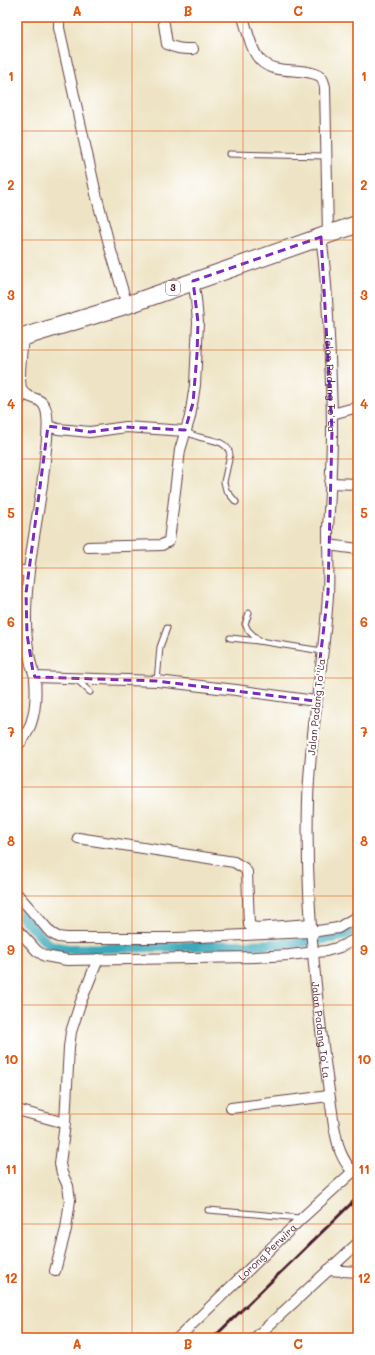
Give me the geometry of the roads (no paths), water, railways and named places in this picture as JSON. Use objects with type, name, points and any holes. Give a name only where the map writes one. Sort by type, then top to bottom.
[{"type":"highway","name":"3","points":[[20,338],[127,305],[358,224]]},
{"type":"street","points":[[59,17],[59,28],[96,194],[127,305]]},
{"type":"street","points":[[163,17],[167,44],[171,47],[193,49]]},
{"type":"street","name":"Jalan Padang To' La","points":[[243,17],[255,54],[264,64],[278,69],[320,76],[323,79],[325,87],[326,156],[324,236],[332,414],[328,593],[315,701],[308,800],[308,888],[313,950],[329,1096],[338,1147],[344,1162],[355,1170]]},
{"type":"street","points":[[88,547],[162,545],[169,541],[180,450],[193,403],[198,322],[193,281]]},
{"type":"street","points":[[17,746],[24,739],[34,716],[35,677],[21,623],[43,479],[48,426],[46,407],[34,397],[24,393],[22,390],[20,379],[20,338]]},
{"type":"street","points":[[17,404],[24,393]]},
{"type":"street","points":[[332,414],[358,407]]},
{"type":"street","points":[[48,426],[58,429],[90,432],[126,427],[185,431]]},
{"type":"street","points":[[330,483],[358,484]]},
{"type":"street","points":[[328,545],[358,549]]},
{"type":"street","points":[[17,570],[28,572]]},
{"type":"street","points":[[35,677],[157,681],[315,701]]},
{"type":"street","points":[[78,838],[234,862],[244,868],[247,872],[249,925],[252,928],[311,930]]},
{"type":"street","points":[[17,894],[50,933],[58,937],[66,938],[177,938],[338,928],[358,916]]},
{"type":"street","points":[[17,929],[37,951],[45,956],[67,960],[255,957],[340,948],[358,938]]},
{"type":"street","points":[[55,1271],[66,1229],[70,1200],[68,1186],[60,1164],[65,1123],[71,1032],[80,1004],[98,959]]},
{"type":"street","points":[[230,1108],[329,1096]]},
{"type":"street","points":[[17,1110],[65,1123]]},
{"type":"street","name":"Lorong Perwira","points":[[178,1338],[302,1218],[355,1170]]},
{"type":"street","points":[[255,1338],[358,1243]]},
{"type":"street","points":[[328,1270],[358,1272]]},
{"type":"lane","points":[[229,154],[326,156]]},
{"type":"lane","points":[[185,431],[200,437],[217,441],[228,448],[230,455],[224,482],[226,490],[236,502]]},
{"type":"lane","points":[[249,613],[245,624],[248,630],[259,641]]},
{"type":"lane","points":[[157,681],[160,647],[166,628]]},
{"type":"lane","points":[[230,638],[322,651]]},
{"type":"lane","points":[[75,679],[90,692]]},
{"type":"lane","points":[[208,1210],[302,1218]]},
{"type":"waterway","points":[[17,912],[46,942],[53,946],[68,949],[298,943],[343,936],[358,928]]},
{"type":"railway","points":[[213,1338],[358,1197]]}]
